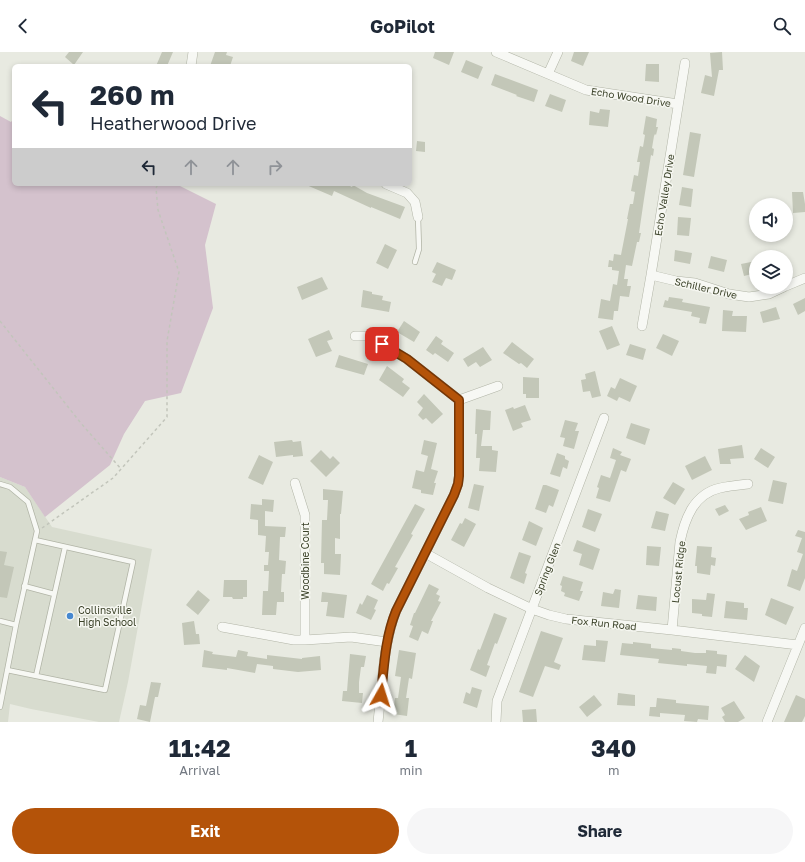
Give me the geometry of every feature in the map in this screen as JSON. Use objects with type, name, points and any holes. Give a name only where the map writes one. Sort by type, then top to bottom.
[{"type":"street","points":[[191,64],[193,52]]},
{"type":"street","name":"Echo Wood Drive","points":[[496,52],[586,90],[678,104]]},
{"type":"street","points":[[548,74],[558,52]]},
{"type":"street","name":"Echo Valley Drive","points":[[642,326],[685,63]]},
{"type":"street","points":[[391,186],[407,193],[414,202],[418,217]]},
{"type":"street","name":"Schiller Drive","points":[[651,275],[676,281],[695,283],[729,294],[750,297],[769,294]]},
{"type":"street","name":"Schiller Drive","points":[[793,283],[805,278]]},
{"type":"street","points":[[355,336],[369,336],[407,359],[459,400]]},
{"type":"street","points":[[459,400],[498,386]]},
{"type":"street","points":[[378,722],[387,642],[392,620],[454,495],[458,484],[459,400]]},
{"type":"street","name":"Spring Glen","points":[[496,722],[497,701],[604,418]]},
{"type":"street","name":"Woodbine Court","points":[[296,483],[305,515],[305,640]]},
{"type":"street","name":"Locust Ridge","points":[[672,630],[680,542],[682,530],[687,518],[701,497],[720,488],[748,484]]},
{"type":"street","name":"Fox Run Road","points":[[425,553],[488,588],[532,609],[549,615],[566,619],[798,645]]},
{"type":"street","points":[[222,627],[294,640],[351,637],[387,642]]},
{"type":"street","points":[[767,722],[805,628]]},
{"type":"lane","points":[[414,262],[419,249],[418,217]]},
{"type":"lane","points":[[0,484],[10,487],[28,502],[37,531],[24,586],[0,707]]},
{"type":"lane","points":[[7,670],[105,690],[132,562],[35,540]]},
{"type":"lane","points":[[36,676],[65,547]]},
{"type":"lane","points":[[24,586],[54,594]]},
{"type":"lane","points":[[0,622],[16,625]]},
{"type":"path","points":[[37,531],[113,478],[168,417],[166,341],[179,272],[158,210],[157,186]]},
{"type":"path","points":[[0,321],[80,422],[121,469]]},
{"type":"shaded area","points":[[0,116],[11,122],[12,121],[12,186],[180,186],[216,204],[205,245],[213,308],[181,393],[145,401],[124,434],[110,465],[45,517],[25,487],[0,477]]},
{"type":"shaded area","name":"Collinsville High School","points":[[0,477],[25,487],[52,527],[152,549],[128,682],[119,722],[99,722],[10,704],[8,722],[0,722]]},
{"type":"building","points":[[69,52],[83,52],[75,64],[65,57]]},
{"type":"building","points":[[162,52],[173,52],[168,64],[157,64]]},
{"type":"building","points":[[215,52],[227,52],[226,55],[233,57],[231,64],[211,64]]},
{"type":"building","points":[[435,52],[454,52],[449,65],[433,58]]},
{"type":"building","points":[[574,52],[589,52],[583,66],[571,61]]},
{"type":"building","points":[[722,52],[723,70],[719,70],[714,96],[701,93],[705,75],[712,77],[710,53]]},
{"type":"building","points":[[466,60],[483,67],[478,79],[461,72]]},
{"type":"building","points":[[646,64],[659,64],[659,82],[645,81]]},
{"type":"building","points":[[495,74],[538,90],[534,102],[491,85]]},
{"type":"building","points":[[550,94],[566,100],[562,112],[545,106]]},
{"type":"building","points":[[600,109],[610,110],[608,127],[589,125],[590,111],[599,113]]},
{"type":"building","points":[[646,116],[657,119],[656,127],[658,127],[656,135],[655,134],[654,136],[652,148],[654,149],[653,156],[651,155],[639,233],[641,233],[639,242],[637,242],[632,266],[626,265],[624,279],[628,279],[627,286],[631,286],[629,297],[620,296],[618,311],[614,311],[613,320],[598,318],[601,299],[610,301],[613,284],[617,285],[619,271],[612,270],[612,267],[608,267],[609,260],[613,261],[614,254],[621,255],[630,204],[633,204],[635,192],[631,191],[634,175],[638,176],[640,162],[637,162],[640,146],[643,147],[645,135],[643,134]]},
{"type":"building","points":[[690,132],[701,134],[694,177],[683,175]]},
{"type":"building","points":[[417,141],[425,142],[425,152],[416,151]]},
{"type":"building","points":[[309,186],[355,186],[367,193],[405,207],[400,219],[334,191],[332,196]]},
{"type":"building","points":[[682,187],[693,189],[691,207],[679,205]]},
{"type":"building","points":[[792,192],[803,192],[805,212],[793,213]]},
{"type":"building","points":[[678,217],[691,218],[689,236],[677,235]]},
{"type":"building","points":[[385,244],[397,250],[388,269],[376,263]]},
{"type":"building","points":[[675,250],[692,253],[690,264],[674,261]]},
{"type":"building","points":[[711,256],[727,260],[724,272],[708,268]]},
{"type":"building","points":[[437,262],[456,270],[452,280],[446,278],[442,286],[432,282],[436,274],[432,272]]},
{"type":"building","points":[[749,262],[749,275],[744,276],[741,264]]},
{"type":"building","points":[[322,277],[328,289],[302,300],[297,287]]},
{"type":"building","points":[[363,290],[372,292],[372,294],[383,296],[382,300],[391,302],[389,312],[361,307]]},
{"type":"building","points":[[669,297],[683,299],[682,302],[710,307],[706,324],[699,323],[700,318],[691,316],[692,312],[663,307],[665,300],[668,301]]},
{"type":"building","points":[[805,298],[805,311],[798,315],[793,304]]},
{"type":"building","points":[[776,307],[780,319],[763,323],[760,312]]},
{"type":"building","points":[[723,310],[733,311],[732,316],[747,316],[746,332],[722,331]]},
{"type":"building","points":[[404,321],[420,332],[414,342],[397,332]]},
{"type":"building","points":[[612,326],[620,345],[607,350],[599,331]]},
{"type":"building","points":[[329,330],[333,339],[327,341],[332,351],[316,357],[308,339]]},
{"type":"building","points":[[663,334],[679,341],[672,356],[656,348]]},
{"type":"building","points":[[436,336],[443,341],[441,344],[454,353],[448,362],[435,353],[433,355],[426,350]]},
{"type":"building","points":[[512,342],[534,359],[527,368],[503,353]]},
{"type":"building","points":[[630,344],[646,349],[643,360],[626,355]]},
{"type":"building","points":[[483,347],[492,360],[480,367],[476,362],[468,367],[463,359]]},
{"type":"building","points":[[339,355],[368,364],[364,375],[335,367]]},
{"type":"building","points":[[387,366],[404,379],[402,382],[410,388],[403,397],[379,380]]},
{"type":"building","points":[[595,371],[601,396],[592,398],[590,391],[583,392],[581,380],[586,379],[585,374]]},
{"type":"building","points":[[523,377],[539,378],[539,398],[526,398],[526,394],[523,394]]},
{"type":"building","points":[[620,378],[637,386],[630,402],[619,397],[617,401],[607,396],[611,387],[615,389]]},
{"type":"building","points":[[424,394],[443,414],[432,424],[426,418],[423,420],[418,415],[423,408],[417,402]]},
{"type":"building","points":[[525,405],[531,420],[521,423],[523,427],[513,431],[505,410],[513,407],[514,409]]},
{"type":"building","points":[[476,409],[491,411],[490,430],[483,430],[481,446],[492,446],[492,450],[498,451],[496,472],[479,471],[480,458],[476,458]]},
{"type":"building","points":[[565,420],[578,423],[575,431],[579,431],[574,449],[563,446],[565,438],[560,437]]},
{"type":"building","points":[[631,423],[650,429],[645,445],[626,438]]},
{"type":"building","points":[[292,440],[293,442],[301,441],[303,456],[293,457],[293,455],[276,457],[274,442]]},
{"type":"building","points":[[424,440],[437,443],[431,469],[438,471],[434,483],[436,483],[433,495],[421,493],[421,490],[412,488],[416,470],[424,472],[428,456],[421,454]]},
{"type":"building","points":[[742,445],[744,458],[730,459],[731,464],[720,464],[718,449]]},
{"type":"building","points":[[613,448],[622,452],[620,455],[631,459],[626,472],[621,470],[610,502],[596,498],[599,488],[597,487],[601,475],[610,478],[616,460],[610,458]]},
{"type":"building","points":[[761,448],[775,457],[768,468],[754,459]]},
{"type":"building","points":[[321,450],[330,459],[333,456],[340,463],[326,477],[310,461]]},
{"type":"building","points":[[557,453],[565,456],[565,459],[569,461],[567,469],[563,467],[560,477],[550,474]]},
{"type":"building","points":[[259,455],[273,462],[263,485],[248,478]]},
{"type":"building","points":[[705,456],[712,470],[692,480],[685,466]]},
{"type":"building","points":[[773,480],[787,483],[783,504],[768,501]]},
{"type":"building","points":[[673,482],[685,489],[675,505],[663,498]]},
{"type":"building","points":[[474,484],[484,486],[479,511],[468,508]]},
{"type":"building","points":[[543,485],[559,490],[553,507],[549,505],[546,513],[535,509]]},
{"type":"building","points":[[323,489],[343,491],[340,514],[340,539],[335,538],[335,554],[341,554],[340,575],[324,574],[324,563],[321,563],[322,520],[327,520],[328,500],[323,500]]},
{"type":"building","points":[[262,499],[274,500],[273,512],[265,511],[265,526],[286,527],[285,537],[280,537],[279,560],[286,561],[285,574],[282,574],[281,592],[284,592],[284,602],[277,602],[276,615],[262,615],[263,591],[268,591],[269,571],[264,571],[264,565],[268,565],[269,552],[265,552],[266,536],[258,535],[258,520],[250,519],[251,504],[262,505]]},
{"type":"building","points":[[415,504],[425,509],[411,534],[413,535],[395,567],[398,568],[389,584],[387,583],[383,591],[371,584]]},
{"type":"building","points":[[725,505],[729,511],[719,516],[715,509]]},
{"type":"building","points":[[761,507],[767,521],[746,530],[739,519],[749,515],[748,512]]},
{"type":"building","points":[[588,509],[602,514],[595,532],[582,527]]},
{"type":"building","points":[[656,511],[669,514],[665,531],[651,528]]},
{"type":"building","points":[[465,518],[476,524],[464,547],[451,540],[460,523],[462,524]]},
{"type":"building","points":[[529,521],[543,528],[536,546],[522,540]]},
{"type":"building","points":[[798,530],[805,532],[805,578],[800,591],[787,586],[792,569],[797,571],[803,554],[797,552],[802,538],[795,536]]},
{"type":"building","points":[[577,540],[600,549],[593,570],[579,565],[582,554],[573,551]]},
{"type":"building","points":[[647,546],[661,547],[659,566],[646,565]]},
{"type":"building","points":[[697,546],[712,547],[711,557],[716,558],[715,566],[711,565],[710,575],[697,573],[697,566],[695,566]]},
{"type":"building","points":[[0,551],[7,552],[4,565],[14,567],[7,598],[0,597]]},
{"type":"building","points":[[519,552],[531,556],[525,573],[527,574],[524,584],[510,578]]},
{"type":"building","points":[[563,576],[583,582],[580,591],[583,591],[579,601],[564,596],[565,593],[561,591],[562,586],[560,585]]},
{"type":"building","points":[[224,580],[247,580],[247,597],[243,597],[243,599],[233,599],[232,597],[223,597]]},
{"type":"building","points":[[429,584],[439,589],[436,594],[440,596],[438,601],[441,602],[431,621],[433,621],[428,634],[422,631],[418,641],[409,637],[413,626],[410,625],[414,613]]},
{"type":"building","points":[[615,589],[621,590],[619,608],[601,606],[603,592],[613,594]]},
{"type":"building","points":[[198,590],[210,600],[198,615],[186,605]]},
{"type":"building","points":[[322,592],[347,595],[344,618],[326,616],[328,602],[321,602]]},
{"type":"building","points":[[707,593],[715,594],[712,617],[692,613],[692,599],[706,600]]},
{"type":"building","points":[[367,595],[378,600],[374,609],[376,610],[371,620],[356,613],[360,603],[362,605]]},
{"type":"building","points":[[638,595],[657,597],[656,611],[636,609]]},
{"type":"building","points":[[771,598],[794,607],[786,625],[765,615]]},
{"type":"building","points":[[726,601],[744,603],[744,608],[748,608],[747,620],[724,618]]},
{"type":"building","points":[[494,613],[507,618],[497,644],[495,643],[487,665],[490,666],[486,677],[470,670],[478,649],[480,650]]},
{"type":"building","points":[[194,621],[196,634],[199,634],[200,644],[184,645],[182,623]]},
{"type":"building","points":[[541,631],[563,638],[554,662],[561,665],[559,670],[545,666],[533,697],[519,692]]},
{"type":"building","points":[[596,640],[608,641],[605,662],[582,660],[584,645],[596,646]]},
{"type":"building","points":[[633,642],[651,644],[651,648],[672,650],[672,648],[681,649],[681,651],[695,653],[706,653],[706,650],[717,651],[717,654],[727,655],[726,667],[717,666],[716,674],[706,673],[707,666],[687,664],[687,666],[658,663],[659,659],[620,655],[622,643],[633,644]]},
{"type":"building","points":[[204,650],[213,652],[212,654],[236,657],[238,650],[248,652],[247,656],[267,659],[267,655],[302,659],[320,656],[321,670],[298,672],[273,669],[273,666],[257,664],[255,673],[227,668],[227,670],[202,667]]},
{"type":"building","points":[[399,650],[416,653],[412,679],[409,678],[406,698],[409,698],[407,716],[393,714],[395,698],[398,698],[401,677],[395,676]]},
{"type":"building","points":[[350,654],[366,656],[364,667],[361,667],[359,682],[359,693],[363,693],[362,703],[342,701],[343,691],[347,691]]},
{"type":"building","points":[[745,655],[760,666],[754,682],[735,669]]},
{"type":"building","points":[[151,682],[161,683],[158,697],[155,697],[150,722],[137,719],[140,705],[146,706]]},
{"type":"building","points":[[472,687],[482,690],[477,708],[463,703],[466,692],[470,694]]},
{"type":"building","points":[[618,693],[635,695],[635,706],[617,705]]},
{"type":"building","points":[[594,695],[602,705],[587,717],[579,707]]},
{"type":"building","points":[[796,695],[805,699],[805,716],[802,722],[784,722]]},
{"type":"building","points":[[657,698],[676,700],[676,703],[709,706],[708,720],[698,719],[697,722],[684,721],[685,715],[660,713],[660,717],[649,716],[650,707],[656,707]]},
{"type":"building","points":[[734,701],[745,718],[738,722],[725,722],[722,717],[725,715],[721,708]]},
{"type":"building","points":[[536,709],[537,722],[523,722],[522,710]]},
{"type":"place","name":"Collinsville High School","points":[[70,616]]},
{"type":"route","points":[[381,695],[387,642],[392,620],[454,495],[459,476],[459,400],[407,359],[382,344]]}]
